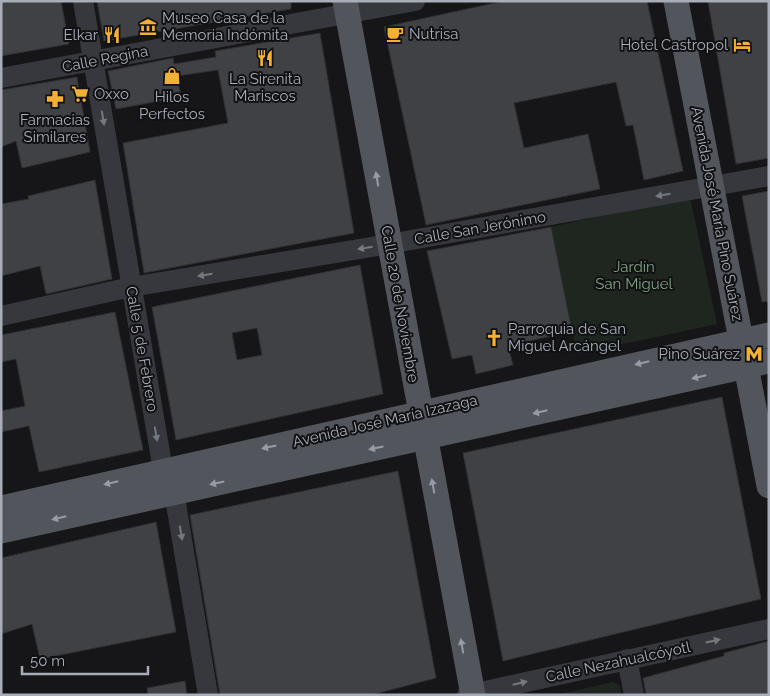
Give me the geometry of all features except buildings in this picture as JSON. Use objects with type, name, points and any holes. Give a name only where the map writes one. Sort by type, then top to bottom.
[{"type":"main road","name":"Avenida José María Pino Suárez","points":[[676,1],[741,341],[758,363],[769,486]]},
{"type":"main road","name":"Calle 20 de Noviembre","points":[[346,7],[471,694]]},
{"type":"main road","name":"Avenida José María Izazaga","points":[[1,508],[769,335]]},
{"type":"main road","name":"Avenida José María Izazaga","points":[[1,531],[758,363]]},
{"type":"street","name":"Calle 5 de Febrero","points":[[83,1],[163,470],[174,492],[208,695]]},
{"type":"street","name":"Calle Regina","points":[[1,78],[93,61],[346,7],[415,1]]},
{"type":"street","name":"Calle San Jerónimo","points":[[1,316],[131,287],[389,244],[769,176]]},
{"type":"street","name":"Calle Nezahualcóyotl","points":[[471,694],[769,629]]},
{"type":"street","points":[[627,659],[634,695]]},
{"type":"green space","name":"Jardín San Miguel","points":[[690,197],[717,324],[577,354],[550,227]]},
{"type":"green space","points":[[613,682],[619,685],[622,695],[556,695]]},
{"type":"place","name":"Museo Casa de la Memoria Indómita","points":[[148,27]]},
{"type":"place","name":"Nutrisa","points":[[395,34]]},
{"type":"place","name":"Elkar","points":[[112,35]]},
{"type":"place","name":"Hotel Castropol","points":[[742,45]]},
{"type":"place","name":"La Sirenita Mariscos","points":[[265,58]]},
{"type":"place","name":"Hilos Perfectos","points":[[172,76]]},
{"type":"place","name":"Oxxo","points":[[80,94]]},
{"type":"place","name":"Farmacias Similares","points":[[55,99]]},
{"type":"place","name":"Parroquia de San Miguel Arcángel","points":[[494,338]]},
{"type":"place","name":"Pino Suárez","points":[[754,354]]}]
